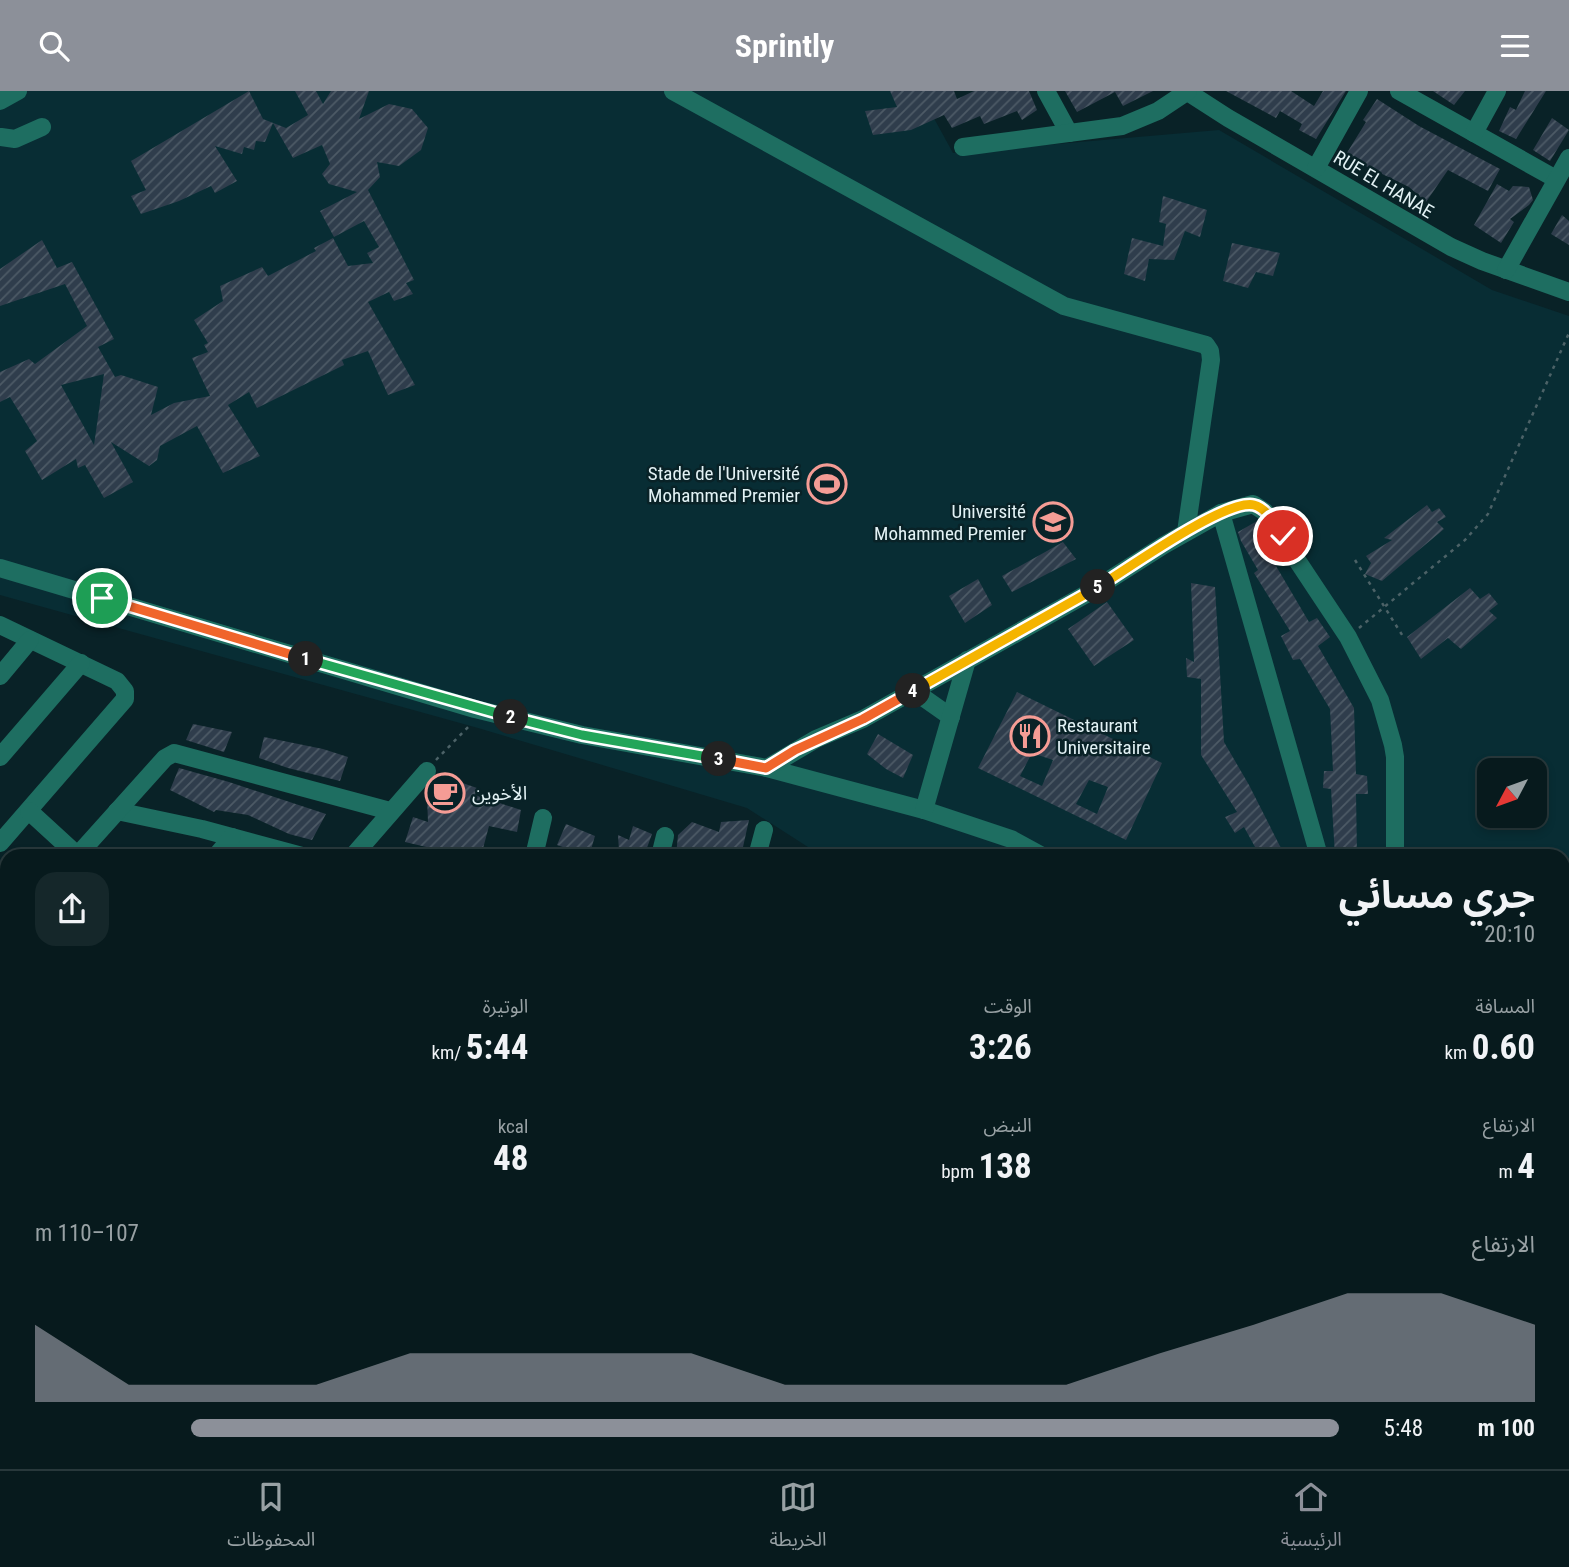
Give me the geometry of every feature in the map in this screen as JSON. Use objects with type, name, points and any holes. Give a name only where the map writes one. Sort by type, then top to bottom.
[{"type":"street","points":[[0,101],[18,91]]},
{"type":"street","points":[[673,91],[1063,306],[1206,345],[1211,360],[1186,532]]},
{"type":"street","points":[[1046,91],[1069,134]]},
{"type":"street","points":[[963,147],[1106,130],[1142,119],[1187,91]]},
{"type":"street","name":"RUE EL HANAE","points":[[1187,91],[1228,118],[1451,247],[1569,292]]},
{"type":"street","points":[[1316,168],[1359,91]]},
{"type":"street","points":[[1399,91],[1556,179]]},
{"type":"street","points":[[1475,133],[1497,91]]},
{"type":"street","points":[[0,124],[3,131],[0,137],[15,139],[42,127]]},
{"type":"street","points":[[1506,270],[1569,157]]},
{"type":"street","points":[[766,768],[795,750],[863,719],[914,691],[1090,592],[1221,513],[1253,504],[1265,512],[1348,637],[1377,691],[1394,745],[1395,849]]},
{"type":"street","points":[[1221,513],[1318,849]]},
{"type":"street","points":[[0,568],[450,701],[551,728],[766,768],[924,810],[1011,839],[1029,849]]},
{"type":"street","points":[[0,625],[123,685],[125,691],[125,699],[0,843]]},
{"type":"street","points":[[0,676],[30,640]]},
{"type":"street","points":[[924,810],[967,660]]},
{"type":"street","points":[[0,757],[81,663]]},
{"type":"street","points":[[914,691],[951,717]]},
{"type":"street","points":[[82,849],[164,758],[174,753],[390,811]]},
{"type":"street","points":[[363,849],[390,811],[426,771]]},
{"type":"street","points":[[30,811],[71,849]]},
{"type":"street","points":[[117,811],[276,849]]},
{"type":"street","points":[[536,849],[543,818]]},
{"type":"street","points":[[759,849],[764,830]]},
{"type":"street","points":[[662,849],[665,836]]},
{"type":"street","points":[[222,849],[232,837]]},
{"type":"path","points":[[1348,637],[1465,540],[1488,514],[1569,333]]},
{"type":"path","points":[[1356,560],[1404,638]]},
{"type":"path","points":[[426,771],[463,730],[469,727]]},
{"type":"shaded area","name":"Université Mohammed Premier","points":[[0,91],[919,91],[953,153],[1219,130],[1492,290],[1569,316],[1569,849],[811,849],[747,808],[478,728],[0,595]]},
{"type":"building","points":[[249,91],[263,119],[286,128],[308,115],[295,91],[316,91],[323,104],[331,91],[369,91],[359,119],[389,104],[412,109],[428,128],[421,150],[399,166],[377,162],[380,177],[368,190],[414,280],[406,283],[413,294],[394,301],[389,292],[368,302],[415,385],[388,395],[368,351],[342,360],[344,365],[257,408],[249,392],[228,405],[260,456],[223,473],[197,426],[160,446],[157,460],[149,466],[111,442],[133,482],[104,498],[85,465],[78,468],[76,459],[42,480],[25,451],[37,441],[10,397],[0,402],[0,372],[29,359],[35,364],[87,326],[65,284],[0,306],[0,269],[42,240],[57,268],[72,262],[114,339],[98,347],[115,377],[121,375],[158,387],[151,415],[174,403],[210,396],[192,358],[208,352],[204,345],[208,343],[194,320],[223,301],[220,286],[262,267],[268,276],[316,251],[314,248],[333,238],[348,266],[373,263],[367,253],[379,247],[364,221],[334,237],[320,211],[357,192],[329,184],[322,174],[330,164],[322,145],[293,158],[273,123],[265,142],[256,141],[254,150],[244,147],[242,154],[215,146],[237,181],[215,193],[211,186],[141,214],[131,196],[146,190],[131,161]],"holes":[[[104,374],[94,445],[61,385]]]},
{"type":"building","points":[[890,91],[954,91],[957,99],[974,91],[1029,91],[1037,110],[1022,120],[1017,111],[984,124],[980,116],[952,128],[944,115],[911,130],[873,135],[865,111],[897,107]]},
{"type":"building","points":[[1065,91],[1153,91],[1123,106],[1115,92],[1077,112]]},
{"type":"building","points":[[1226,91],[1291,91],[1314,106],[1323,91],[1346,91],[1316,139],[1299,130],[1302,124],[1280,111],[1276,118]]},
{"type":"building","points":[[1433,91],[1465,91],[1454,105]]},
{"type":"building","points":[[1525,91],[1546,91],[1516,139],[1499,131],[1510,107],[1516,110]]},
{"type":"building","points":[[1377,99],[1419,126],[1500,169],[1488,191],[1448,170],[1426,202],[1409,187],[1345,156]]},
{"type":"building","points":[[1552,118],[1569,130],[1550,161],[1533,150]]},
{"type":"building","points":[[1497,184],[1509,191],[1513,186],[1529,187],[1533,200],[1510,219],[1514,222],[1501,243],[1474,225]]},
{"type":"building","points":[[1163,196],[1207,210],[1200,237],[1185,231],[1174,260],[1149,259],[1145,281],[1124,274],[1132,238],[1163,246],[1166,224],[1159,222]]},
{"type":"building","points":[[1562,215],[1569,221],[1569,245],[1551,234]]},
{"type":"building","points":[[1232,243],[1280,253],[1273,276],[1256,272],[1248,288],[1223,281]]},
{"type":"building","points":[[1427,505],[1432,512],[1439,508],[1446,517],[1437,522],[1444,529],[1382,581],[1365,574],[1371,563],[1366,556],[1392,540],[1384,538]]},
{"type":"building","points":[[1257,521],[1273,545],[1266,549],[1309,622],[1317,618],[1330,637],[1318,646],[1354,708],[1356,774],[1367,776],[1368,794],[1356,794],[1357,849],[1335,849],[1331,789],[1323,788],[1324,771],[1333,771],[1330,709],[1300,659],[1293,660],[1281,636],[1290,631],[1254,573],[1258,570],[1238,532]]},
{"type":"building","points":[[1063,542],[1076,559],[1012,592],[1002,576]]},
{"type":"building","points":[[978,579],[992,605],[965,623],[949,596]]},
{"type":"building","points":[[1191,583],[1215,587],[1224,742],[1281,849],[1256,849],[1244,827],[1235,833],[1225,817],[1237,812],[1201,755],[1201,679],[1187,677],[1186,658],[1194,662]]},
{"type":"building","points":[[1470,588],[1480,599],[1489,593],[1498,604],[1489,611],[1497,618],[1461,649],[1448,638],[1421,659],[1407,637]]},
{"type":"building","points":[[1107,602],[1134,640],[1094,666],[1068,629]]},
{"type":"building","points":[[1017,692],[1162,763],[1126,840],[978,768]],"holes":[[[1032,753],[1053,760],[1042,786],[1020,776]],[[1089,780],[1108,787],[1097,814],[1076,804]]]},
{"type":"building","points":[[193,724],[232,732],[224,752],[186,740]]},
{"type":"building","points":[[878,734],[913,755],[903,778],[867,754]]},
{"type":"building","points":[[264,737],[348,757],[340,781],[259,758]]},
{"type":"building","points":[[179,768],[326,814],[312,840],[289,834],[248,815],[216,810],[214,812],[170,790]]},
{"type":"building","points":[[448,778],[477,788],[475,795],[521,810],[517,832],[489,826],[483,849],[435,849],[405,842],[413,817],[428,822],[427,797],[434,798],[435,786],[444,790]]},
{"type":"building","points":[[749,820],[743,849],[677,849],[678,835],[692,822],[719,832],[721,822]]},
{"type":"building","points":[[566,824],[595,836],[591,849],[569,849],[557,845]]},
{"type":"building","points":[[633,826],[652,834],[647,849],[619,849],[618,835],[629,840]]},
{"type":"place","name":"Stade de l'Université Mohammed Premier","points":[[827,484]]},
{"type":"place","name":"Université Mohammed Premier","points":[[1053,522]]},
{"type":"place","name":"Restaurant Universitaire","points":[[1030,736]]},
{"type":"place","name":"الأخوين","points":[[445,793]]},
{"type":"route","points":[[102,598],[475,709],[582,735],[766,768],[816,739],[863,719],[1090,592],[1221,513],[1253,504],[1265,512],[1283,536]]}]
